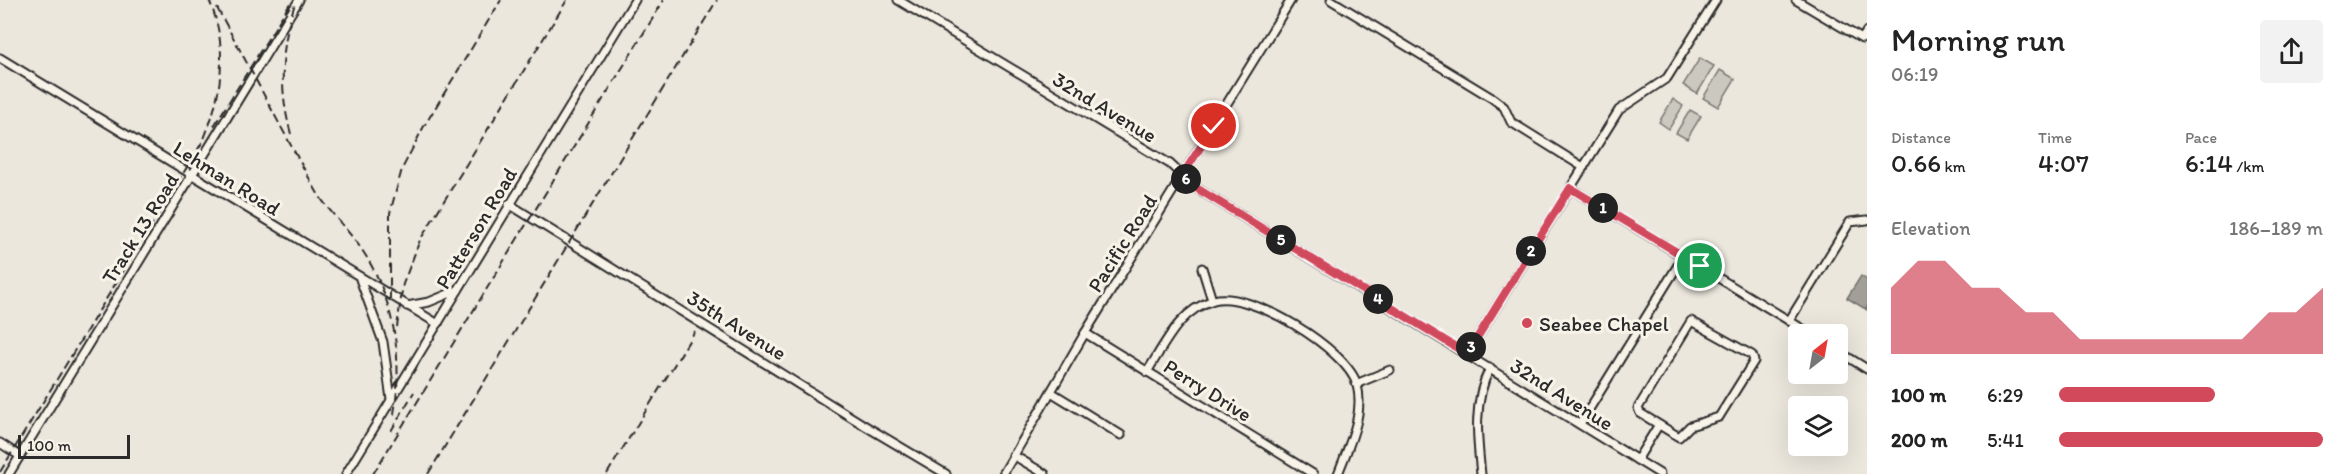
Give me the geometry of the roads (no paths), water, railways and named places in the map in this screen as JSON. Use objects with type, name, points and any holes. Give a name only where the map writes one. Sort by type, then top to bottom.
[{"type":"street","name":"Track 13 Road","points":[[9,474],[299,0]]},
{"type":"street","name":"Patterson Road","points":[[346,474],[635,0]]},
{"type":"street","name":"32nd Avenue","points":[[898,0],[1170,164],[1193,186],[1660,474]]},
{"type":"street","name":"Pacific Road","points":[[1002,474],[1291,0]]},
{"type":"street","points":[[1331,0],[1491,97],[1503,105],[1511,122],[1583,167]]},
{"type":"street","points":[[1467,354],[1623,105],[1652,90],[1667,78],[1716,0]]},
{"type":"street","points":[[1796,0],[1862,39],[1867,31]]},
{"type":"street","name":"Lehman Road","points":[[0,58],[360,279],[438,324]]},
{"type":"street","points":[[1570,188],[1794,324]]},
{"type":"street","name":"35th Avenue","points":[[509,204],[946,474]]},
{"type":"street","points":[[1789,321],[1850,222],[1867,220]]},
{"type":"street","points":[[1580,424],[1683,256]]},
{"type":"street","points":[[1202,268],[1212,300]]},
{"type":"street","points":[[360,279],[383,342],[391,399]]},
{"type":"street","points":[[406,306],[429,302],[458,290]]},
{"type":"street","points":[[1147,372],[1178,323],[1191,311],[1212,300],[1227,299],[1246,302],[1282,319],[1336,354],[1356,384],[1359,404],[1357,418],[1338,474]]},
{"type":"street","points":[[1691,321],[1752,355],[1754,361],[1719,417],[1690,426],[1682,437],[1658,426],[1640,413],[1638,408],[1691,321]]},
{"type":"street","name":"Perry Drive","points":[[1086,333],[1313,474]]},
{"type":"street","points":[[1848,357],[1867,369]]},
{"type":"street","points":[[1481,474],[1478,410],[1480,392],[1490,368]]},
{"type":"street","points":[[1356,384],[1390,370]]},
{"type":"street","points":[[1051,392],[1121,435]]},
{"type":"street","points":[[1637,460],[1658,426]]},
{"type":"street","points":[[0,443],[20,456]]},
{"type":"street","points":[[1013,455],[1045,474]]},
{"type":"railway","points":[[0,472],[203,141],[215,106],[221,71],[219,35],[209,0]]},
{"type":"railway","points":[[214,126],[292,0]]},
{"type":"railway","points":[[390,300],[390,213],[402,169],[423,128],[501,0]]},
{"type":"railway","points":[[397,327],[403,284],[420,240],[567,0]]},
{"type":"railway","points":[[373,474],[664,0]]},
{"type":"railway","points":[[428,474],[717,0]]},
{"type":"railway","points":[[291,134],[284,101],[283,69],[286,36],[295,4]]},
{"type":"railway","points":[[217,8],[317,192],[353,237],[375,272],[390,312],[397,355],[393,419]]},
{"type":"railway","points":[[607,474],[695,331]]},
{"type":"railway","points":[[391,431],[414,392]]},
{"type":"place","name":"Seabee Chapel","points":[[1527,323]]}]
